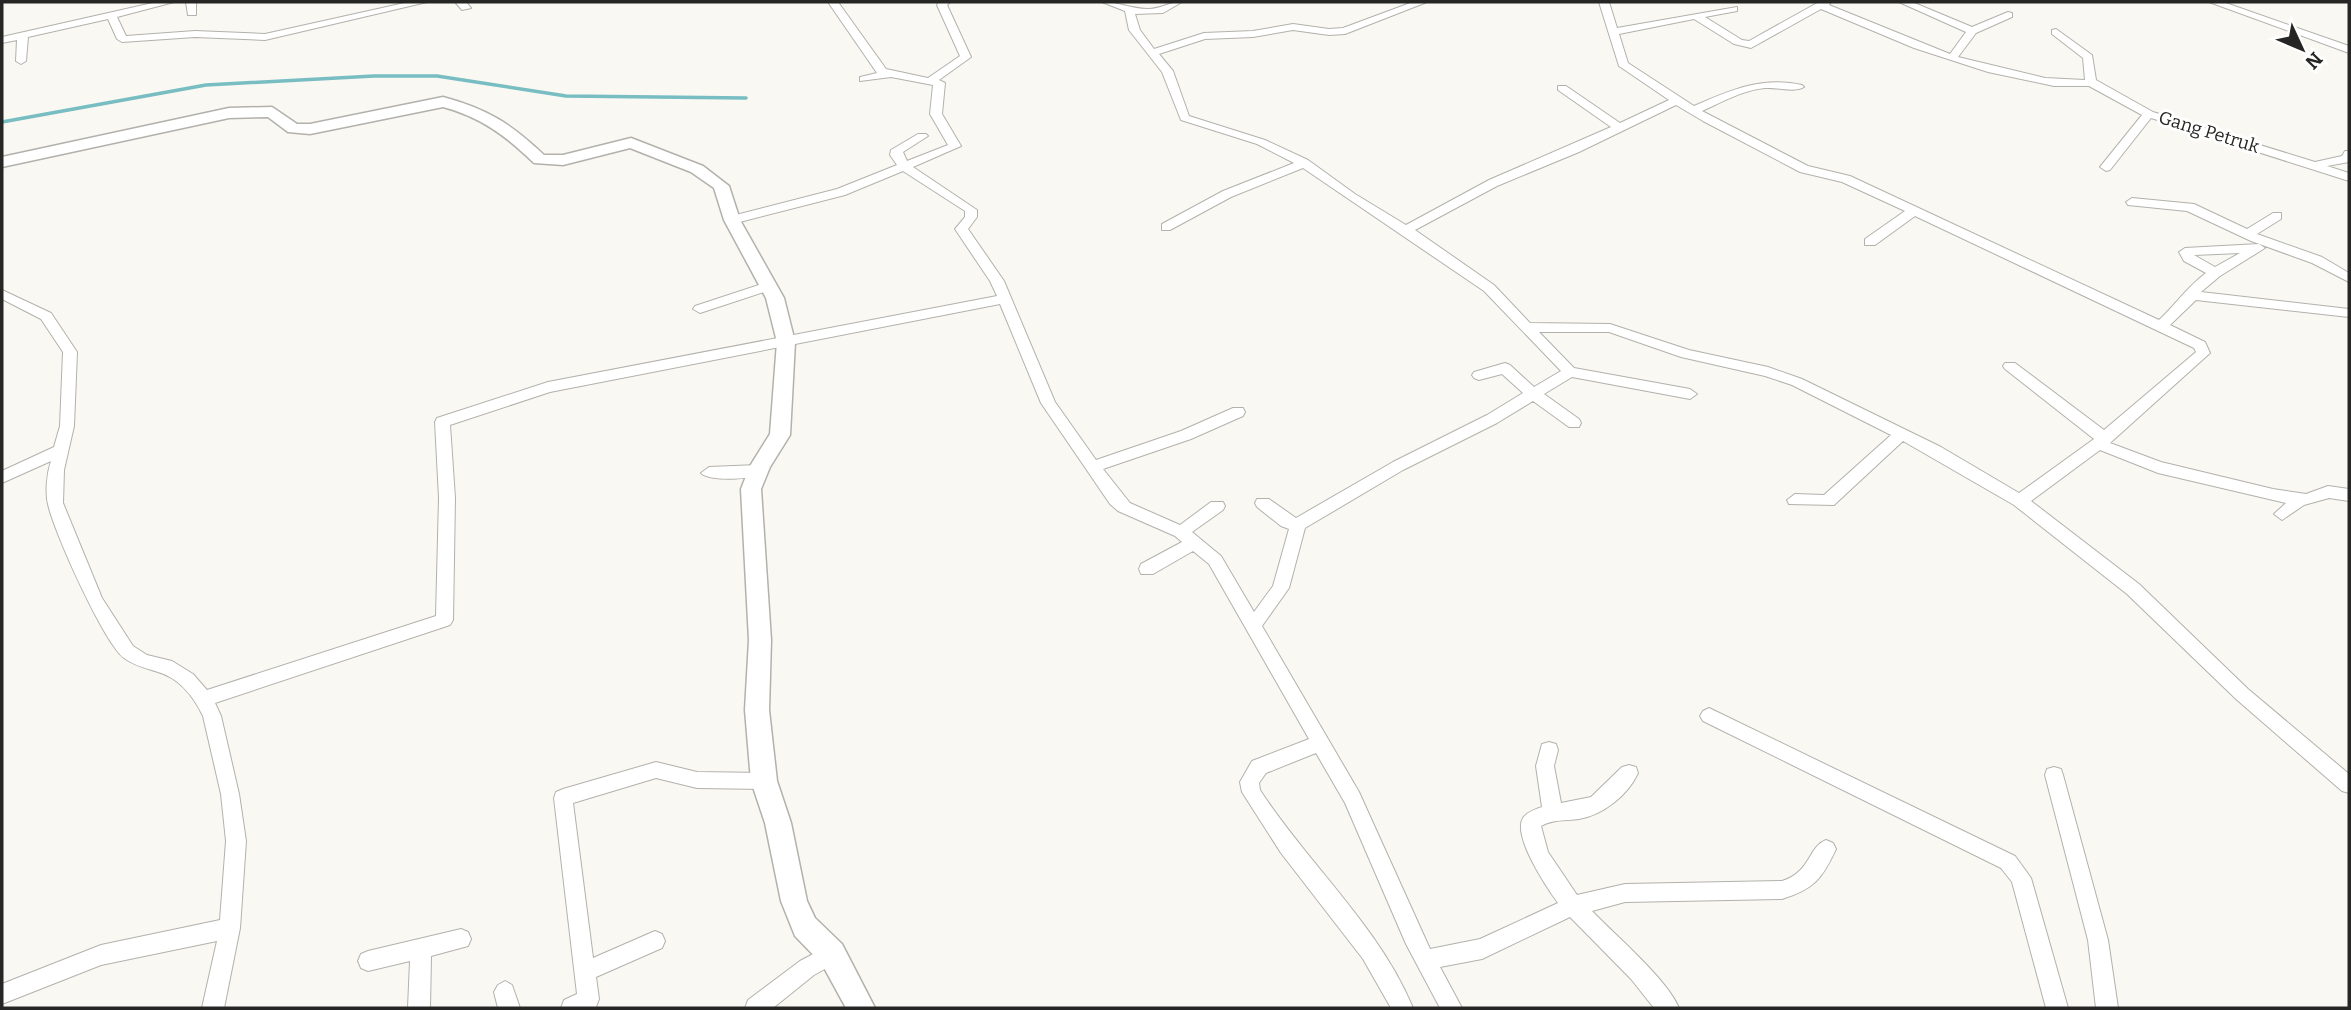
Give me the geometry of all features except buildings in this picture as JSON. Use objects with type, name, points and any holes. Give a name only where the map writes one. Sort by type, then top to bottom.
[{"type":"street","points":[[2,43],[23,35],[169,2]]},
{"type":"street","points":[[111,15],[122,39],[195,34],[264,37],[346,21],[422,2]]},
{"type":"street","points":[[833,2],[887,75]]},
{"type":"street","points":[[933,79],[966,57],[942,5],[945,2]]},
{"type":"street","points":[[1107,2],[1153,14],[1177,2]]},
{"type":"street","points":[[1152,53],[1204,36],[1253,34],[1293,27],[1329,32],[1345,31],[1362,27],[1420,2],[1439,2]]},
{"type":"street","points":[[1604,2],[1623,64],[1694,110],[1804,169],[1846,179],[2200,345],[2203,353],[2102,441],[2020,501]]},
{"type":"street","points":[[1903,2],[1972,32]]},
{"type":"street","points":[[2214,2],[2349,50]]},
{"type":"street","points":[[1696,16],[1738,42],[1751,46],[1824,3],[1952,58],[1998,72],[2074,86],[2091,82],[2088,57],[2056,32]]},
{"type":"street","points":[[150,6],[155,32]]},
{"type":"street","points":[[1130,9],[1133,31],[1172,80],[1174,99],[1185,118],[1261,142],[1304,163],[1351,197],[1406,230],[1489,288],[1530,327],[1570,372],[1690,394]]},
{"type":"street","points":[[1613,32],[1733,9]]},
{"type":"street","points":[[1952,58],[1972,32],[2008,15]]},
{"type":"street","points":[[21,61],[23,35]]},
{"type":"street","points":[[732,220],[841,192],[955,146],[936,114],[940,85],[933,79],[887,75],[864,79]]},
{"type":"street","points":[[1694,110],[1754,84],[1769,82],[1798,87]]},
{"type":"street","name":"Gang Petruk","points":[[2091,82],[2150,114],[2312,163],[2349,177]]},
{"type":"street","points":[[1562,88],[1619,128]]},
{"type":"street","points":[[1406,230],[1493,183],[1677,100]]},
{"type":"street","points":[[2,162],[229,113],[272,112],[293,129],[310,130],[443,102],[470,109],[508,129],[540,160],[563,160],[631,143],[651,149],[710,177],[720,186],[732,220],[775,298],[786,342],[780,435],[758,471],[751,489],[760,640],[757,710],[764,781],[778,823],[788,877],[805,927],[832,954],[861,1008]]},
{"type":"street","points":[[2106,167],[2150,114]]},
{"type":"street","points":[[922,136],[896,152],[906,168],[971,211],[971,216],[960,227],[997,281],[1048,403],[1092,467],[1124,507],[1187,537],[1215,560],[1352,798],[1425,960],[1451,1008]]},
{"type":"street","points":[[2312,163],[2331,164],[2347,159],[2349,154]]},
{"type":"street","points":[[1166,227],[1227,194],[1304,163]]},
{"type":"street","points":[[2132,202],[2190,207],[2264,245],[2317,260],[2349,278]]},
{"type":"street","points":[[1870,242],[1915,210]]},
{"type":"street","points":[[2247,234],[2277,216]]},
{"type":"street","points":[[2162,325],[2193,295],[2196,287],[2264,245]]},
{"type":"street","points":[[2215,273],[2189,258],[2185,252],[2264,245]]},
{"type":"street","points":[[700,309],[768,286]]},
{"type":"street","points":[[2,294],[46,316],[70,352],[67,426],[55,470],[55,503],[95,600],[127,651],[143,661],[166,666],[187,679],[204,699],[215,729],[230,794],[236,841],[230,928],[213,1008]]},
{"type":"street","points":[[2193,295],[2348,313]]},
{"type":"street","points":[[204,699],[444,620],[447,498],[442,422],[548,387],[1004,299]]},
{"type":"street","points":[[1530,327],[1602,326],[1686,354],[1768,372],[1797,382],[1902,434],[2020,501],[2133,589],[2242,694],[2349,785]]},
{"type":"street","points":[[2010,366],[2102,441],[2158,467],[2302,499]]},
{"type":"street","points":[[1479,375],[1505,368],[1533,394],[1574,423]]},
{"type":"street","points":[[1254,624],[1281,588],[1298,525],[1398,466],[1492,419],[1570,372]]},
{"type":"street","points":[[1092,467],[1185,435],[1238,412]]},
{"type":"street","points":[[1795,500],[1828,501],[1902,434]]},
{"type":"street","points":[[2,477],[61,450]]},
{"type":"street","points":[[709,473],[758,471]]},
{"type":"street","points":[[2282,514],[2302,499],[2328,492],[2349,495]]},
{"type":"street","points":[[1263,503],[1287,522],[1298,525]]},
{"type":"street","points":[[1147,569],[1187,537],[1217,506]]},
{"type":"street","points":[[1709,716],[2008,862],[2021,878],[2057,1008]]},
{"type":"street","points":[[1320,743],[1259,767],[1249,782],[1251,792],[1293,856],[1349,926],[1394,991],[1402,1008]]},
{"type":"street","points":[[1549,750],[1545,766],[1553,813]]},
{"type":"street","points":[[572,1008],[588,999],[563,798],[656,771],[697,780],[764,781]]},
{"type":"street","points":[[1629,774],[1607,796],[1587,809],[1538,816],[1531,822],[1531,832],[1549,874],[1573,906],[1638,972],[1668,1008]]},
{"type":"street","points":[[2054,775],[2098,940],[2107,1008]]},
{"type":"street","points":[[1425,960],[1482,950],[1573,906],[1625,893],[1782,890],[1798,886],[1812,877],[1826,849]]},
{"type":"street","points":[[2,994],[101,955],[230,928]]},
{"type":"street","points":[[368,961],[461,939]]},
{"type":"street","points":[[584,972],[655,941]]},
{"type":"street","points":[[419,1008],[421,949]]},
{"type":"street","points":[[756,1008],[807,968],[832,954]]},
{"type":"waterway","points":[[2,122],[206,85],[374,76],[437,76],[566,96],[746,98]]}]
